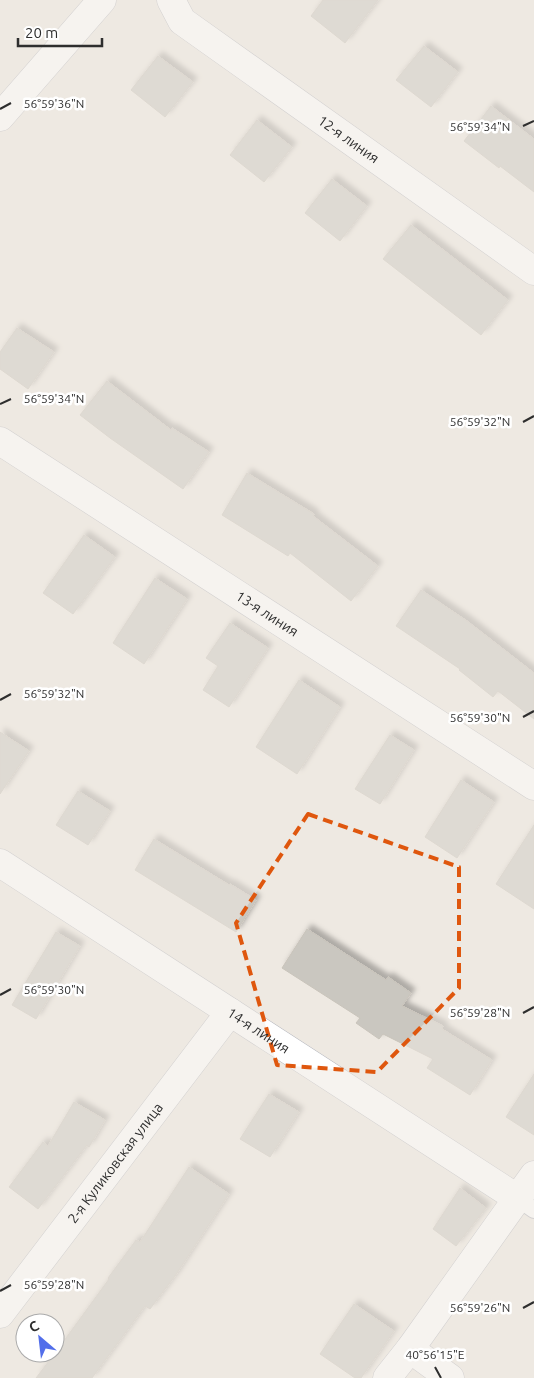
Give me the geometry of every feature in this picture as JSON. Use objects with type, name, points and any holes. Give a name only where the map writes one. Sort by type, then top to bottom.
[{"type":"street","points":[[0,117],[102,0]]},
{"type":"street","name":"12-я линия","points":[[171,0],[182,21],[534,271]]},
{"type":"street","name":"13-я линия","points":[[0,440],[534,786]]},
{"type":"street","name":"14-я линия","points":[[0,863],[526,1204]]},
{"type":"street","name":"2-я Куликовская улица","points":[[0,1314],[230,1012]]},
{"type":"street","points":[[387,1378],[526,1204],[534,1175]]},
{"type":"street","points":[[410,1349],[450,1378]]},
{"type":"highlighted area","points":[[308,814],[459,867],[459,988],[377,1072],[277,1065],[236,923]]},
{"type":"building","points":[[323,0],[378,0],[345,43],[311,16]]},
{"type":"building","points":[[424,46],[458,72],[431,107],[396,80]]},
{"type":"building","points":[[158,56],[193,82],[165,117],[131,90]]},
{"type":"building","points":[[491,106],[534,139],[534,192],[464,141]]},
{"type":"building","points":[[257,120],[292,147],[264,182],[230,155]]},
{"type":"building","points":[[332,179],[367,206],[340,241],[305,213]]},
{"type":"building","points":[[411,225],[508,300],[481,335],[383,259]]},
{"type":"building","points":[[17,328],[54,352],[28,389],[0,369],[0,352]]},
{"type":"building","points":[[107,381],[171,430],[172,428],[209,452],[183,489],[80,415]]},
{"type":"building","points":[[247,473],[314,514],[313,516],[378,566],[351,601],[290,553],[288,556],[222,515]]},
{"type":"building","points":[[84,535],[115,557],[73,614],[43,593]]},
{"type":"building","points":[[155,578],[187,599],[144,664],[113,643]]},
{"type":"building","points":[[421,590],[467,621],[534,673],[534,719],[498,691],[493,697],[460,669],[396,626]]},
{"type":"building","points":[[230,623],[268,648],[229,707],[203,690],[218,666],[206,658]]},
{"type":"building","points":[[299,680],[340,707],[297,774],[256,747]]},
{"type":"building","points":[[0,732],[29,751],[0,794]]},
{"type":"building","points":[[390,735],[414,750],[380,804],[355,789]]},
{"type":"building","points":[[461,780],[494,802],[457,858],[425,837]]},
{"type":"building","points":[[78,791],[110,811],[88,845],[56,825]]},
{"type":"building","points":[[534,825],[534,909],[496,884]]},
{"type":"building","points":[[154,839],[256,900],[236,932],[135,870]]},
{"type":"building","points":[[307,929],[386,980],[388,977],[411,993],[402,1006],[443,1026],[442,1029],[492,1060],[470,1095],[427,1068],[433,1059],[383,1034],[379,1039],[356,1023],[360,1018],[282,968]]},
{"type":"building","points":[[56,932],[80,946],[36,1019],[12,1005]]},
{"type":"building","points":[[534,1074],[534,1135],[506,1117]]},
{"type":"building","points":[[269,1094],[299,1112],[270,1157],[240,1139]]},
{"type":"building","points":[[74,1102],[105,1120],[89,1147],[87,1145],[38,1209],[9,1187],[43,1142],[48,1146]]},
{"type":"building","points":[[189,1167],[229,1194],[175,1276],[150,1309],[145,1306],[92,1378],[36,1378],[47,1363],[65,1363],[65,1339],[136,1240],[140,1242]]},
{"type":"building","points":[[460,1188],[486,1208],[456,1246],[433,1229]]},
{"type":"building","points":[[354,1304],[394,1331],[361,1378],[355,1378],[320,1354]]}]
